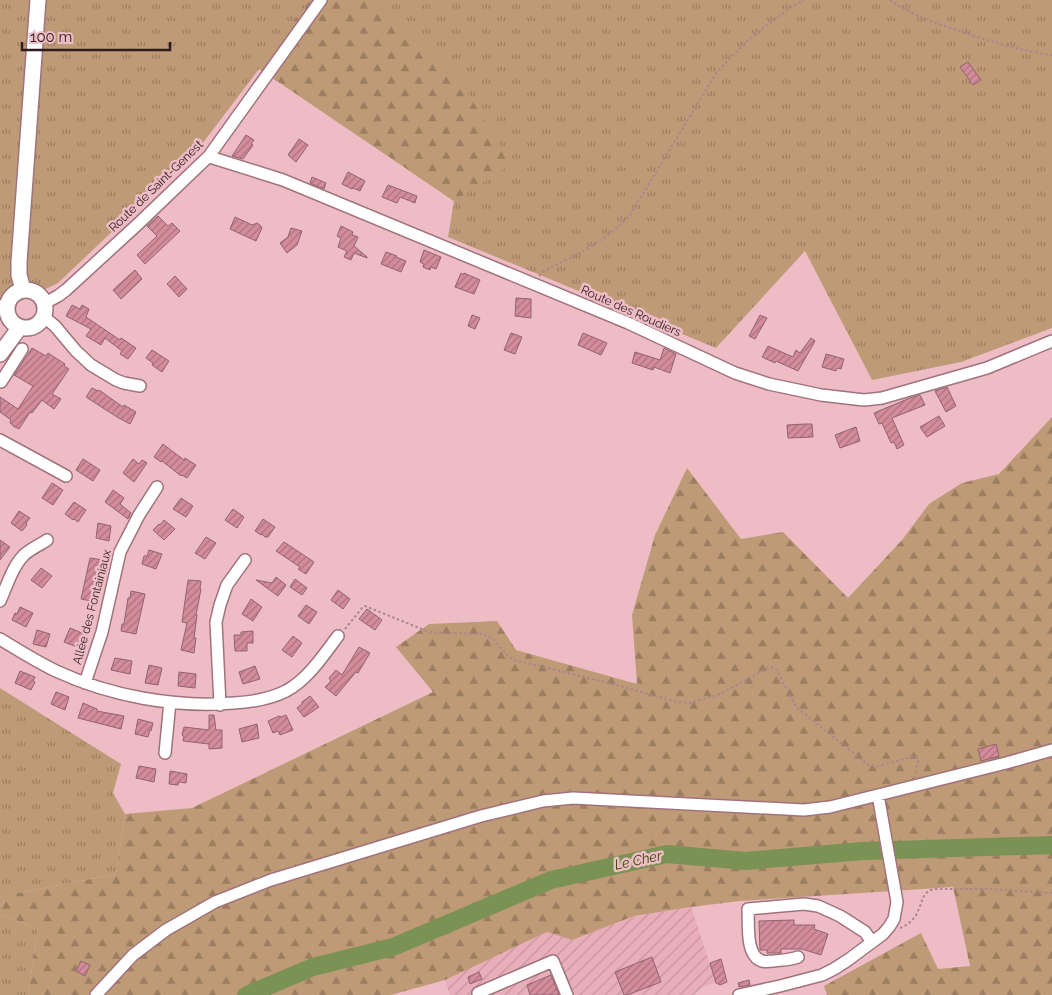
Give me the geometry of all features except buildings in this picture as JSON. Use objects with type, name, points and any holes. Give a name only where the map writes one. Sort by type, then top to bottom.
[{"type":"main road","points":[[23,290],[19,262],[38,0]]},
{"type":"main road","points":[[23,290],[36,292],[41,297],[44,310],[40,322],[33,327],[24,328],[14,324],[4,306],[12,296],[23,290]]},
{"type":"main road","points":[[0,354],[20,327]]},
{"type":"street","name":"Route de Saint-Genest","points":[[44,310],[209,156],[321,0]]},
{"type":"street","name":"Route des Roudiers","points":[[209,156],[283,180],[628,323],[735,373],[769,384],[821,395],[864,400],[882,398],[987,368],[1052,341]]},
{"type":"street","points":[[44,310],[76,351],[91,365],[116,380],[140,386]]},
{"type":"street","points":[[0,382],[22,349]]},
{"type":"street","points":[[0,440],[66,476]]},
{"type":"street","name":"Allée des Fontainiaux","points":[[85,683],[102,632],[120,552],[139,515],[157,487]]},
{"type":"street","points":[[0,602],[21,558],[47,540]]},
{"type":"street","points":[[220,705],[216,622],[227,585],[245,560]]},
{"type":"street","points":[[0,639],[56,671],[116,693],[170,702],[220,705],[273,697],[287,690],[314,668],[338,636]]},
{"type":"street","points":[[165,753],[170,702]]},
{"type":"street","points":[[96,995],[133,955],[166,930],[215,902],[271,880],[481,816],[543,801],[573,798],[804,810],[830,808],[1052,750]]},
{"type":"street","points":[[739,995],[822,974],[848,960],[883,934],[889,927],[894,919],[897,902],[878,795]]},
{"type":"street","points":[[798,957],[790,960],[770,961],[761,960],[754,955],[750,945],[748,909],[804,904],[818,906],[840,916],[865,932],[872,942]]},
{"type":"street","points":[[478,993],[553,961],[567,995]]},
{"type":"path","points":[[531,282],[544,271],[580,253],[610,234],[630,215],[717,72],[752,37],[787,10],[804,0]]},
{"type":"path","points":[[890,0],[901,8],[938,24],[1008,47],[1052,55]]},
{"type":"path","points":[[338,636],[365,606],[429,632],[483,634],[493,639],[514,660],[677,702],[690,703],[718,696],[770,667],[776,669],[796,707],[867,764],[875,767],[916,756],[918,761],[914,786]]},
{"type":"path","points":[[897,930],[905,926],[917,914],[922,898],[929,890],[988,889],[1052,892]]},
{"type":"shaded area","points":[[691,907],[716,983],[704,986],[694,995],[450,995],[445,980],[547,932],[572,940],[634,916]]},
{"type":"green space","points":[[0,0],[1052,0],[1052,328],[961,362],[872,380],[805,251],[716,348],[448,237],[454,201],[259,69],[196,152],[58,283],[0,311]]},
{"type":"green space","points":[[310,0],[367,0],[455,73],[512,164],[454,201],[259,68]]},
{"type":"green space","points":[[1052,417],[1052,995],[827,995],[824,986],[921,933],[938,969],[970,966],[953,887],[740,901],[691,907],[634,916],[572,940],[547,932],[445,980],[391,995],[28,995],[38,929],[0,914],[0,906],[13,894],[116,874],[125,814],[192,808],[433,692],[396,647],[429,624],[497,621],[516,650],[637,684],[632,615],[655,535],[687,468],[741,539],[783,532],[848,598],[902,540],[929,504],[962,483],[999,474]]},
{"type":"green space","points":[[0,688],[121,764],[113,793],[125,814],[116,874],[13,894],[0,906]]},
{"type":"green space","points":[[0,914],[38,929],[28,995],[0,995]]},
{"type":"waterway","name":"Le Cher","points":[[247,995],[313,967],[393,947],[551,880],[667,854],[745,861],[863,851],[1052,845]]}]
